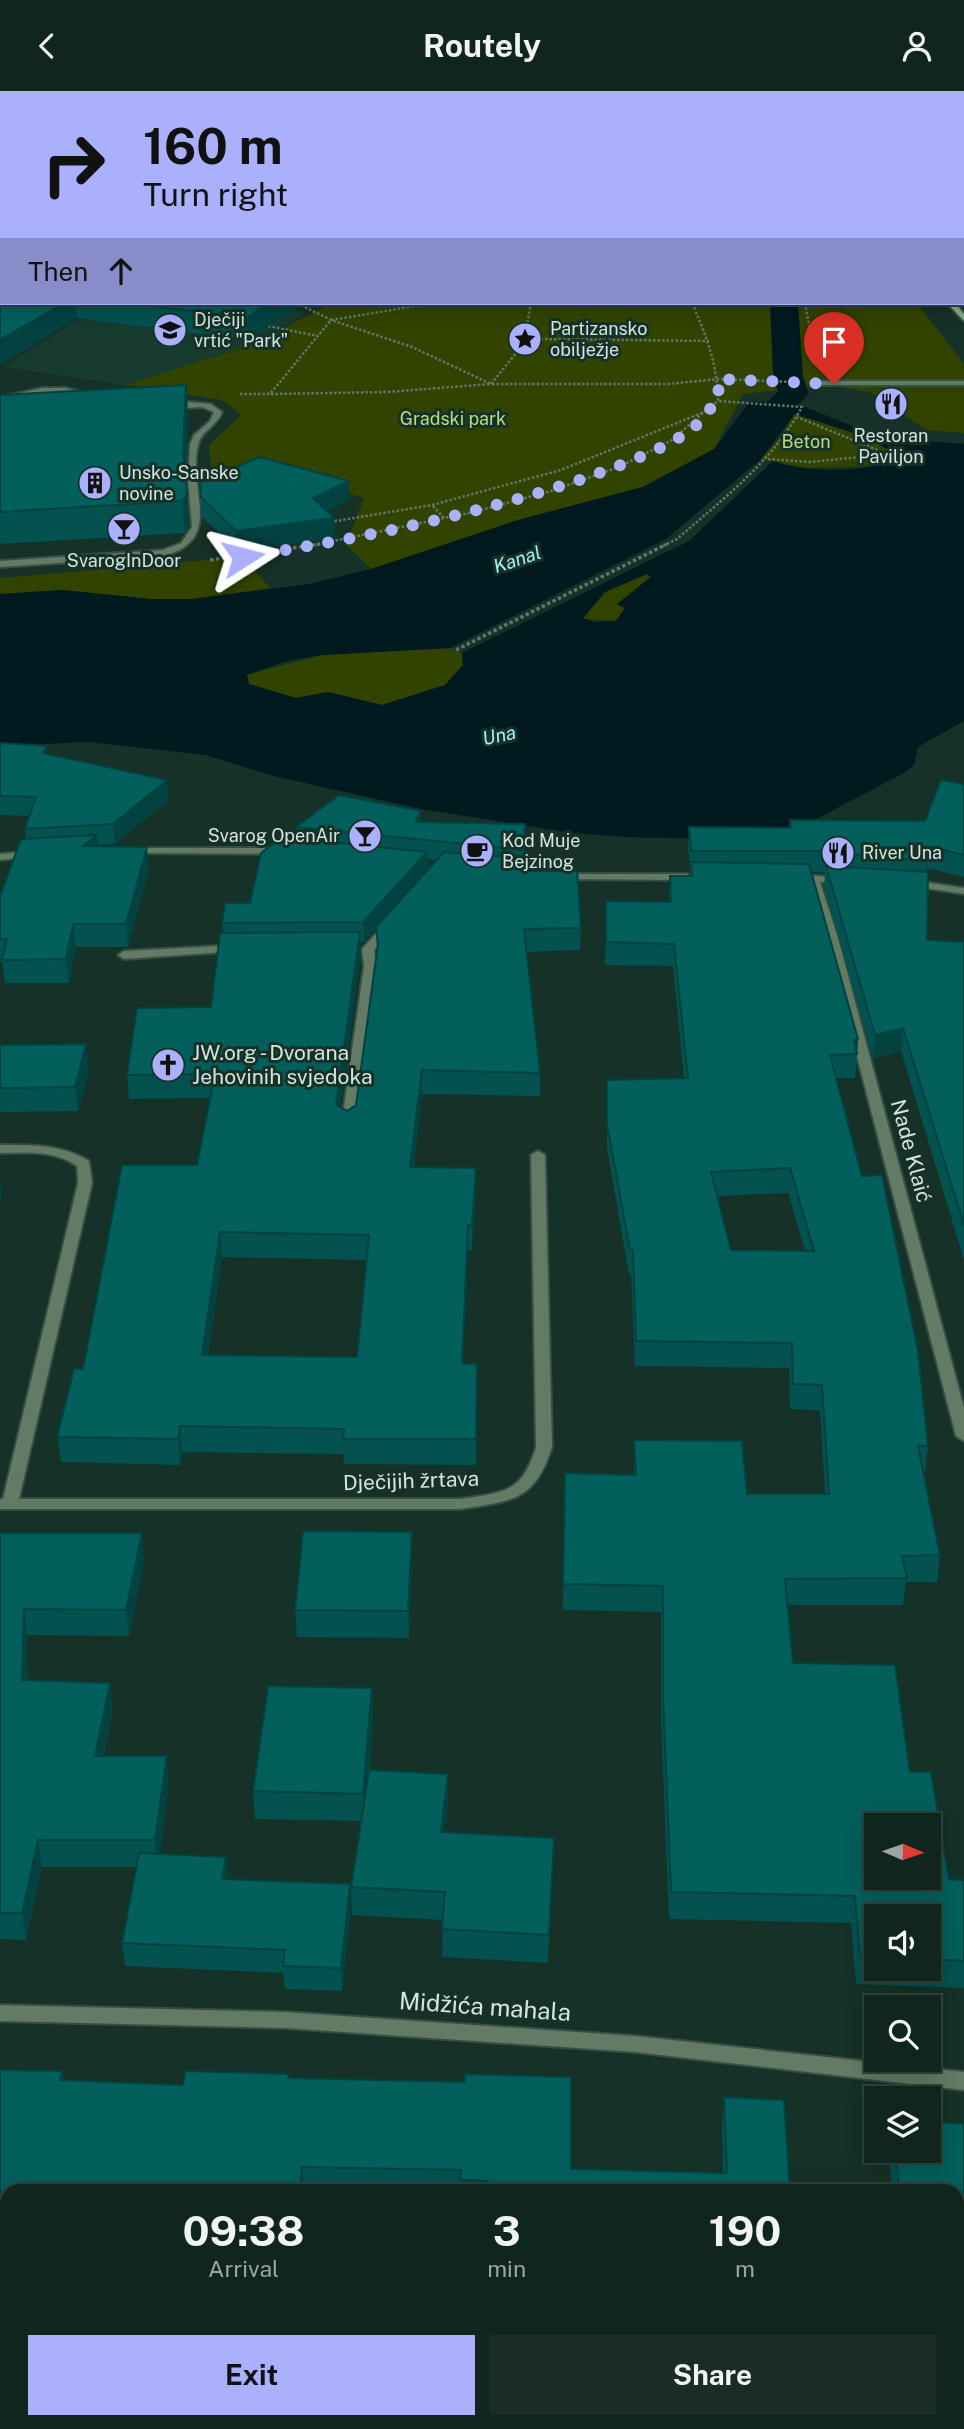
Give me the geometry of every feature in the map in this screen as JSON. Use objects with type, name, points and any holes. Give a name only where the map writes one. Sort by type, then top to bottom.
[{"type":"main road","points":[[953,305],[964,319]]},
{"type":"street","points":[[820,383],[964,383]]},
{"type":"street","points":[[0,400],[17,393],[40,390],[82,393],[93,397],[96,402]]},
{"type":"street","points":[[0,563],[164,553],[182,547],[193,538],[196,527],[192,455],[198,435],[215,422],[218,409],[191,404],[155,408]]},
{"type":"street","points":[[122,851],[302,853]]},
{"type":"street","points":[[0,857],[41,854]]},
{"type":"street","points":[[547,877],[706,877]]},
{"type":"street","points":[[786,878],[853,880]]},
{"type":"street","name":"Nade Klaić","points":[[813,878],[832,938],[964,1436]]},
{"type":"street","points":[[893,882],[964,891]]},
{"type":"street","points":[[347,1129],[370,966],[362,949],[396,918]]},
{"type":"street","points":[[124,955],[249,948]]},
{"type":"street","points":[[0,1149],[40,1149],[69,1153],[84,1164],[85,1182],[5,1504]]},
{"type":"street","name":"Dječijih žrtava","points":[[5,1504],[461,1504],[507,1496],[528,1483],[538,1472],[544,1447],[538,1155]]},
{"type":"street","name":"Midžića mahala","points":[[0,2013],[285,2020],[635,2043],[964,2081]]},
{"type":"path","points":[[301,305],[331,320],[412,347],[491,384]]},
{"type":"path","points":[[270,394],[331,320],[421,305]]},
{"type":"path","points":[[525,336],[531,305]]},
{"type":"path","points":[[693,305],[709,341],[714,370],[719,379],[718,401]]},
{"type":"path","points":[[234,393],[387,392],[491,384],[668,384],[719,379],[820,383],[805,305]]},
{"type":"path","points":[[268,326],[318,336]]},
{"type":"path","points":[[525,342],[517,339],[525,336],[536,339],[709,341]]},
{"type":"path","points":[[491,384],[525,342],[536,339]]},
{"type":"path","points":[[320,523],[432,505],[561,470],[704,412],[718,401],[802,407],[768,459],[677,539],[456,650]]},
{"type":"path","points":[[204,560],[338,542],[445,519],[545,492],[631,462],[694,428],[704,412]]},
{"type":"path","points":[[768,459],[809,461],[881,455],[882,452],[852,438],[797,417]]},
{"type":"path","points":[[432,505],[445,519]]},
{"type":"shaded area","name":"Dječiji vrtić \"Park\"","points":[[101,305],[287,305],[305,314],[251,345],[125,385],[4,367]]},
{"type":"green space","name":"Gradski park","points":[[328,305],[919,305],[964,364],[964,433],[926,430],[871,393],[830,385],[743,394],[714,449],[643,487],[518,520],[371,569],[346,545],[364,498],[261,470],[212,474],[209,445],[241,415],[222,400],[125,385],[251,345]]},
{"type":"green space","name":"Beton","points":[[795,414],[869,438],[903,459],[867,466],[807,468],[761,459]]},
{"type":"green space","points":[[243,557],[270,588],[191,599],[151,599],[62,590],[0,594],[0,578]]},
{"type":"green space","points":[[647,574],[651,576],[617,605],[625,608],[616,621],[583,619],[605,592]]},
{"type":"green space","points":[[450,648],[462,653],[463,665],[445,685],[382,705],[328,692],[296,698],[249,684],[246,675],[322,655]]},
{"type":"water","name":"Una","points":[[750,401],[805,407],[870,433],[901,439],[964,444],[964,721],[918,747],[914,765],[904,773],[818,818],[766,834],[705,839],[572,833],[421,809],[274,776],[205,755],[88,742],[0,746],[0,594],[62,590],[151,599],[191,599],[309,584],[371,569],[518,520],[643,487],[714,449]],"holes":[[[795,414],[869,438],[902,459],[872,467],[838,470],[804,468],[773,461],[689,541],[462,653],[463,665],[445,685],[382,705],[328,692],[296,698],[249,684],[247,675],[287,661],[322,655],[450,648],[666,539],[761,459]],[[647,574],[651,577],[617,604],[625,608],[616,621],[594,622],[583,618],[605,592]]]},
{"type":"building","points":[[0,305],[61,305],[0,340]]},
{"type":"building","points":[[144,305],[266,305],[246,318]]},
{"type":"building","name":"Unsko-Sanske novine","points":[[186,385],[183,450],[187,495],[182,501],[0,512],[0,395]]},
{"type":"building","points":[[259,457],[349,481],[313,498],[334,518],[236,531],[201,497],[200,483]]},
{"type":"building","points":[[0,743],[47,746],[43,753],[167,780],[113,824],[25,829],[36,797],[0,796]]},
{"type":"building","points":[[941,780],[964,784],[964,855],[928,846],[928,861],[815,851],[691,851],[689,827],[791,828],[790,820],[925,821]]},
{"type":"building","points":[[339,795],[421,811],[416,822],[525,824],[524,850],[296,827]]},
{"type":"building","points":[[97,835],[83,846],[147,847],[126,924],[73,924],[66,959],[2,960],[7,939],[0,939],[0,896],[21,839]]},
{"type":"building","points":[[282,837],[427,852],[363,922],[222,923],[225,903],[250,903],[261,853]]},
{"type":"building","points":[[444,852],[524,858],[523,871],[577,871],[581,928],[524,929],[540,1073],[422,1070],[410,1167],[476,1168],[472,1225],[468,1225],[462,1364],[477,1364],[476,1439],[343,1439],[344,1429],[180,1426],[178,1439],[57,1437],[74,1369],[83,1369],[122,1165],[197,1165],[215,1074],[127,1075],[137,1008],[211,1007],[220,933],[360,932],[336,1105],[347,1111],[356,1105],[378,944],[376,927]],"holes":[[[220,1232],[369,1235],[357,1357],[202,1355]]]},
{"type":"building","points":[[691,862],[809,864],[858,1039],[854,1040],[857,1054],[830,1055],[862,1176],[882,1175],[918,1351],[928,1446],[918,1446],[940,1555],[902,1556],[907,1578],[785,1579],[793,1663],[895,1665],[910,1772],[931,1772],[938,1813],[864,1813],[864,1890],[942,1890],[942,1837],[949,1879],[964,1880],[964,1961],[941,1960],[941,1904],[864,1904],[864,1957],[860,1957],[855,1896],[671,1892],[663,1696],[663,1586],[563,1584],[565,1473],[636,1475],[634,1440],[742,1441],[747,1494],[829,1494],[822,1385],[793,1384],[792,1343],[636,1341],[633,1250],[630,1250],[607,1124],[607,1080],[688,1078],[674,944],[606,942],[606,901],[671,902],[670,876],[692,876]],"holes":[[[790,1168],[814,1251],[731,1250],[711,1172]]]},
{"type":"building","points":[[826,866],[928,872],[927,940],[964,942],[964,1225],[903,1028],[875,1035]]},
{"type":"building","points":[[86,1044],[75,1087],[0,1088],[0,1045]]},
{"type":"building","points":[[303,1531],[412,1532],[408,1611],[295,1610]]},
{"type":"building","points":[[0,1533],[142,1533],[126,1610],[24,1609],[22,1680],[110,1683],[95,1756],[167,1756],[155,1840],[38,1840],[22,1913],[0,1913]]},
{"type":"building","points":[[268,1686],[372,1688],[363,1794],[253,1791]]},
{"type":"building","points":[[369,1770],[448,1774],[441,1832],[554,1838],[549,1935],[442,1929],[445,1892],[351,1887]]},
{"type":"building","points":[[139,1853],[226,1857],[222,1879],[350,1884],[341,1968],[283,1966],[285,1950],[122,1943]]},
{"type":"building","points":[[0,2070],[62,2071],[60,2080],[183,2085],[185,2071],[289,2074],[288,2078],[465,2082],[465,2074],[571,2077],[571,2169],[727,2173],[724,2097],[784,2100],[790,2184],[488,2184],[488,2181],[460,2180],[461,2170],[302,2167],[301,2184],[0,2184]]},
{"type":"building","points":[[941,2122],[964,2124],[964,2184],[898,2184],[897,2163],[941,2163]]},
{"type":"waterway","name":"Kanal","points":[[728,455],[794,394],[788,376],[784,305]]},
{"type":"place","name":"Dječiji vrtić \"Park\"","points":[[170,330]]},
{"type":"place","name":"Partizansko obilježje","points":[[525,339]]},
{"type":"place","name":"Restoran Paviljon","points":[[891,404]]},
{"type":"place","name":"Unsko-Sanske novine","points":[[95,483]]},
{"type":"place","name":"SvarogInDoor","points":[[124,529]]},
{"type":"place","name":"Svarog OpenAir","points":[[365,836]]},
{"type":"place","name":"Kod Muje Bejzinog","points":[[477,851]]},
{"type":"place","name":"River Una","points":[[838,853]]},
{"type":"place","name":"JW.org - Dvorana Jehovinih svjedoka","points":[[168,1065]]},
{"type":"route","points":[[243,557],[338,542],[445,519],[545,492],[631,462],[694,428],[704,412],[718,401],[719,379],[834,384]]}]
